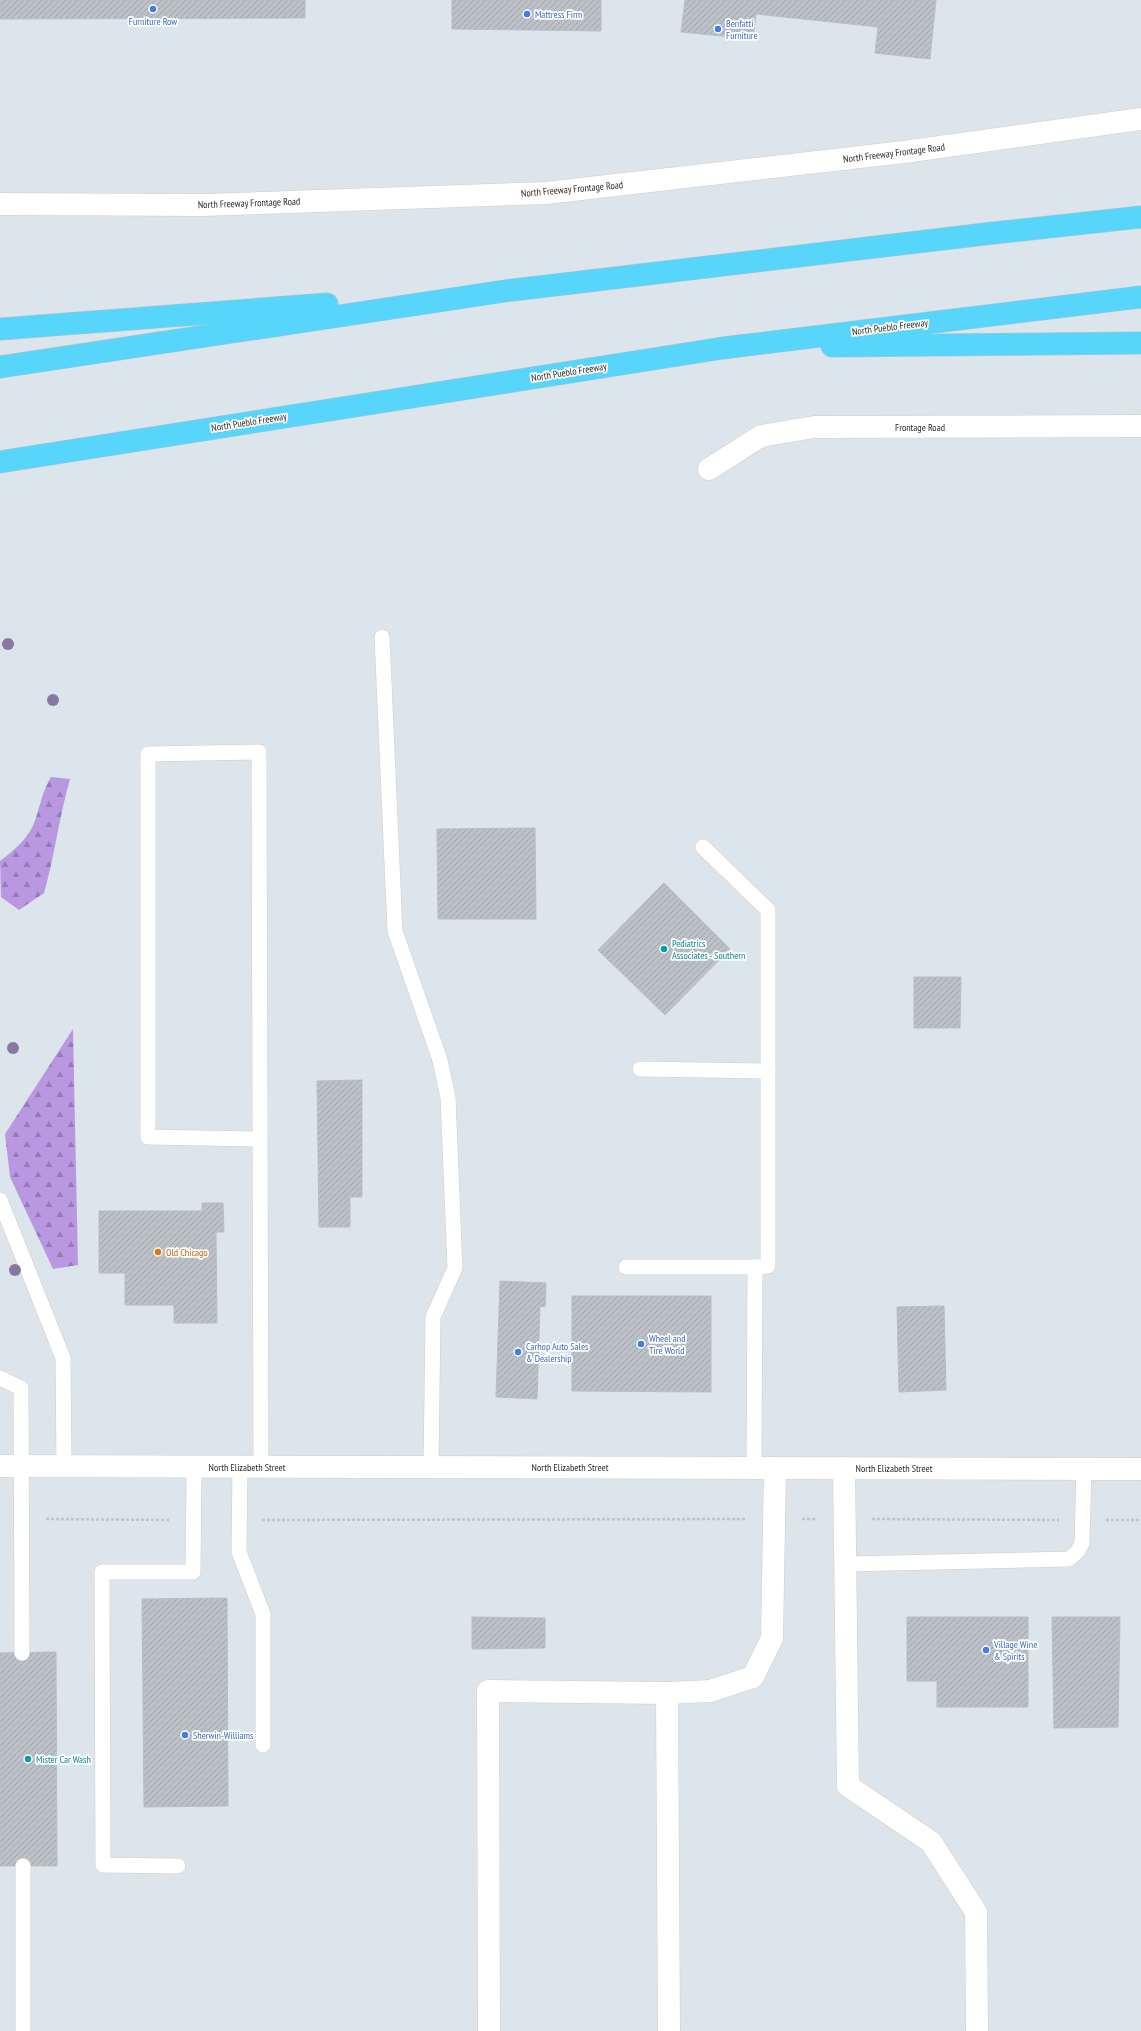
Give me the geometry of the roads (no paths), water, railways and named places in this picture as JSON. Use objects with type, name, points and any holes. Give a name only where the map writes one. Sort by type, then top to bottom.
[{"type":"highway","points":[[0,367],[505,291],[969,236],[1141,218]]},
{"type":"highway","points":[[0,329],[505,291]]},
{"type":"highway","name":"North Pueblo Freeway","points":[[0,462],[723,348],[1141,297]]},
{"type":"highway","points":[[723,348],[1141,343]]},
{"type":"street","name":"North Freeway Frontage Road","points":[[0,204],[204,205],[546,193],[904,152],[1141,119]]},
{"type":"street","name":"Frontage Road","points":[[709,469],[762,436],[814,427],[1141,426]]},
{"type":"street","name":"North Elizabeth Street","points":[[0,1466],[1141,1469]]},
{"type":"street","points":[[489,2031],[488,1691],[667,1693],[710,1691],[753,1677],[772,1638],[774,1519],[765,1468]]},
{"type":"street","points":[[844,1468],[848,1786],[931,1842],[976,1912],[976,2031]]},
{"type":"street","points":[[667,1693],[669,2031]]},
{"type":"lane","points":[[382,637],[395,931],[440,1060],[448,1098],[455,1268],[433,1317],[431,1467]]},
{"type":"lane","points":[[260,1138],[148,1137],[148,754],[259,752],[260,1138],[251,1467],[239,1552],[263,1614],[263,1745]]},
{"type":"lane","points":[[626,1267],[768,1266],[768,910],[703,847]]},
{"type":"lane","points":[[640,1069],[768,1071]]},
{"type":"lane","points":[[0,1200],[63,1358],[64,1466]]},
{"type":"lane","points":[[755,1266],[765,1468]]},
{"type":"lane","points":[[0,1378],[21,1388],[22,1653]]},
{"type":"lane","points":[[178,1866],[103,1865],[102,1572],[193,1572],[194,1467]]},
{"type":"lane","points":[[845,1564],[1069,1559],[1078,1551],[1082,1543],[1084,1469]]},
{"type":"lane","points":[[23,2031],[24,1866]]},
{"type":"place","name":"Furniture Row","points":[[153,9]]},
{"type":"place","name":"Mattress Firm","points":[[527,14]]},
{"type":"place","name":"Benfatti Furniture","points":[[718,29]]},
{"type":"place","name":"Pediatrics Associates - Southern","points":[[664,949]]},
{"type":"place","name":"Old Chicago","points":[[158,1252]]},
{"type":"place","name":"Wheel and Tire World","points":[[641,1344]]},
{"type":"place","name":"Carhop Auto Sales & Dealership","points":[[518,1352]]},
{"type":"place","name":"Village Wine & Spirits","points":[[986,1650]]},
{"type":"place","name":"Sherwin-Williams","points":[[185,1735]]},
{"type":"place","name":"Mister Car Wash","points":[[28,1759]]}]
